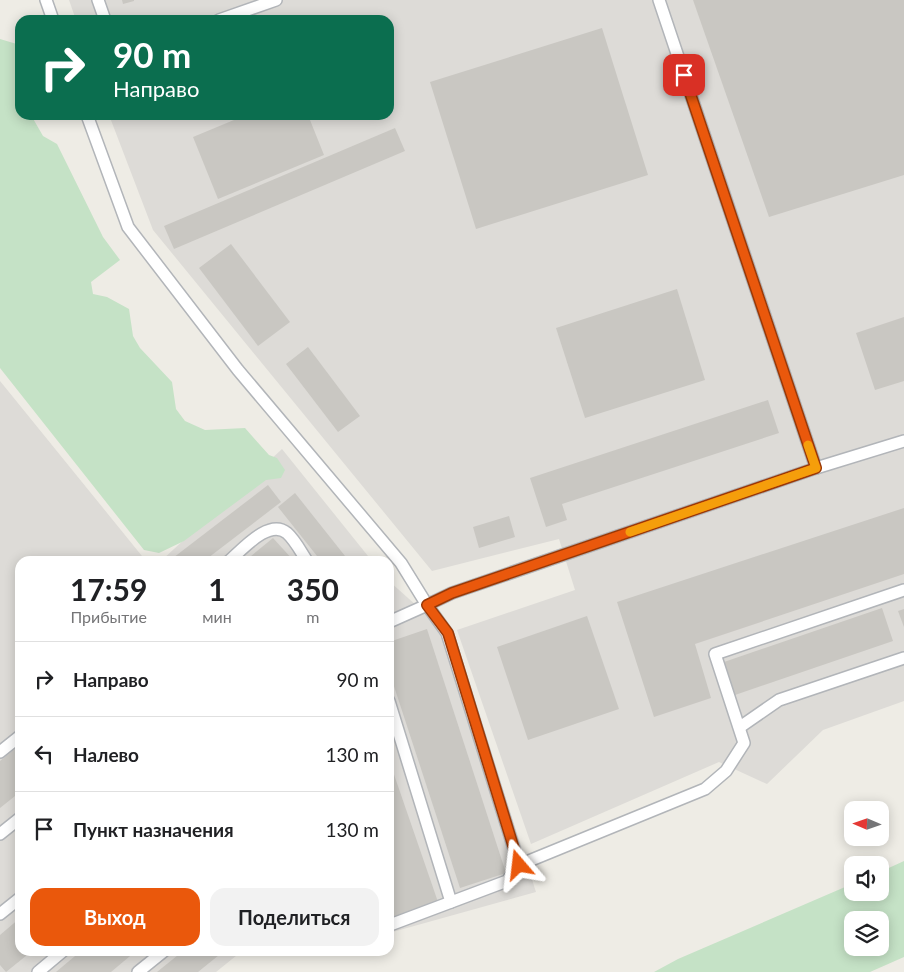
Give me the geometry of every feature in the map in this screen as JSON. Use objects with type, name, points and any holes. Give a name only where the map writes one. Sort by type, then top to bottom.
[{"type":"lane","points":[[46,0],[51,15]]},
{"type":"lane","points":[[98,0],[103,15]]},
{"type":"lane","points":[[233,15],[276,0]]},
{"type":"lane","points":[[659,0],[816,468]]},
{"type":"lane","points":[[89,120],[128,227],[238,370],[401,563],[427,605],[448,633],[519,865]]},
{"type":"lane","points":[[394,620],[452,593],[816,468],[904,441]]},
{"type":"lane","points":[[235,556],[267,529],[276,528],[286,532],[303,556]]},
{"type":"lane","points":[[394,923],[508,881],[519,865],[705,789],[726,771],[744,743],[715,654],[904,590]]},
{"type":"lane","points":[[740,727],[779,700],[904,658]]},
{"type":"lane","points":[[394,717],[451,902]]},
{"type":"lane","points":[[0,752],[15,740]]},
{"type":"lane","points":[[0,834],[15,822]]},
{"type":"lane","points":[[0,914],[15,902]]},
{"type":"lane","points":[[38,972],[57,956]]},
{"type":"lane","points":[[138,972],[158,956]]},
{"type":"shaded area","points":[[69,0],[904,0],[904,701],[823,730],[767,784],[719,762],[531,844],[457,630],[575,590],[559,539],[432,571],[153,230],[111,120],[394,120],[394,15],[74,15]]},
{"type":"shaded area","points":[[0,381],[142,556],[15,556],[15,956],[236,956],[216,972],[0,972]]},
{"type":"shaded area","points":[[282,449],[368,556],[166,556]]},
{"type":"shaded area","points":[[394,585],[455,640],[536,892],[394,932]]},
{"type":"green space","points":[[0,39],[15,44],[15,120],[34,120],[43,136],[57,144],[103,237],[120,260],[91,282],[93,294],[107,297],[129,309],[133,336],[140,348],[172,382],[176,409],[185,421],[205,430],[245,428],[269,455],[277,458],[285,470],[281,478],[266,480],[184,541],[159,553],[144,550],[0,368]]},
{"type":"green space","points":[[904,861],[904,957],[870,972],[654,972],[678,959],[844,887],[844,901],[889,901],[889,868]]},
{"type":"building","points":[[122,0],[134,0],[134,1],[123,4]]},
{"type":"building","points":[[693,0],[904,0],[904,175],[769,217]]},
{"type":"building","points":[[602,28],[648,175],[476,229],[430,82]]},
{"type":"building","points":[[234,120],[310,120],[324,155],[218,199],[193,137]]},
{"type":"building","points":[[395,128],[405,151],[174,249],[164,226]]},
{"type":"building","points":[[231,244],[290,322],[258,346],[199,268]]},
{"type":"building","points":[[677,289],[705,380],[585,418],[556,328]]},
{"type":"building","points":[[904,317],[904,381],[875,390],[856,333]]},
{"type":"building","points":[[308,347],[360,416],[338,432],[286,364]]},
{"type":"building","points":[[768,400],[779,433],[562,504],[567,520],[546,527],[530,478]]},
{"type":"building","points":[[268,485],[281,502],[211,556],[176,556]]},
{"type":"building","points":[[295,493],[345,556],[317,556],[278,507]]},
{"type":"building","points":[[904,508],[904,574],[695,644],[711,698],[654,717],[617,602]]},
{"type":"building","points":[[509,516],[515,537],[479,548],[473,527]]},
{"type":"building","points":[[273,538],[289,556],[251,556]]},
{"type":"building","points":[[882,608],[893,641],[735,695],[724,662]]},
{"type":"building","points":[[904,609],[904,627],[898,611]]},
{"type":"building","points":[[587,616],[619,709],[528,740],[497,647]]},
{"type":"building","points":[[427,629],[506,873],[460,888],[394,686],[394,640]]},
{"type":"building","points":[[15,749],[15,796],[0,808],[0,761]]},
{"type":"building","points":[[394,774],[438,902],[394,918]]},
{"type":"building","points":[[15,922],[15,956],[26,956],[6,972],[0,965],[0,935]]},
{"type":"building","points":[[75,956],[130,956],[111,972],[56,972]]},
{"type":"building","points":[[177,956],[218,956],[198,972],[157,972]]},
{"type":"slow traffic","points":[[630,532],[816,468],[808,445]]},
{"type":"route","points":[[519,865],[448,633],[427,605],[452,593],[816,468],[684,75]]}]
